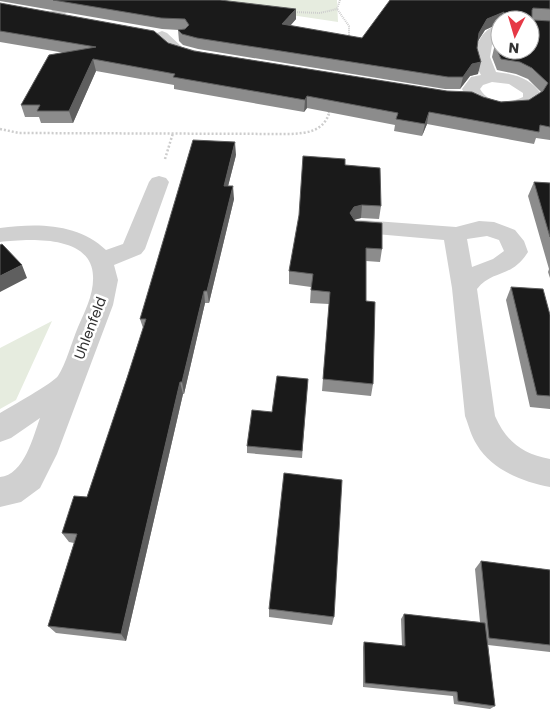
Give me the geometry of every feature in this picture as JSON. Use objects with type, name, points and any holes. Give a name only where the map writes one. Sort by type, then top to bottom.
[{"type":"street","points":[[53,16],[77,0]]},
{"type":"street","points":[[36,13],[76,20]]},
{"type":"street","points":[[144,33],[162,36],[181,35]]},
{"type":"street","points":[[162,36],[176,50],[196,56],[224,60]]},
{"type":"street","points":[[490,37],[486,40],[482,55],[482,66],[491,78]]},
{"type":"street","points":[[453,96],[476,97],[501,106],[534,106],[531,100],[533,96],[526,86],[510,79],[483,79],[473,84],[471,89],[476,97]]},
{"type":"street","points":[[0,235],[30,232],[55,234],[74,239],[90,249],[101,261],[133,249],[159,182]]},
{"type":"street","points":[[361,227],[458,234],[485,228],[502,232],[513,241],[516,252],[509,261],[497,268],[478,274],[464,288]]},
{"type":"street","points":[[458,234],[455,242],[464,288],[480,416],[487,434],[499,450],[519,463],[550,473]]},
{"type":"street","name":"Uhlenfeld","points":[[0,492],[10,491],[29,478],[41,454],[103,297],[105,272],[101,261]]},
{"type":"street","points":[[0,429],[68,385]]},
{"type":"path","points":[[337,10],[340,0]]},
{"type":"path","points":[[291,12],[320,13],[337,10]]},
{"type":"path","points":[[337,10],[348,26],[348,46]]},
{"type":"path","points":[[0,129],[19,133],[304,134],[316,131],[324,126],[328,120],[332,103]]},
{"type":"shaded area","points":[[218,0],[337,0],[338,22],[271,12]]},
{"type":"shaded area","points":[[52,321],[16,400],[0,409],[0,348]]},
{"type":"building","points":[[53,0],[220,0],[296,9],[282,24],[362,38],[390,0],[550,0],[550,9],[490,10],[490,18],[487,19],[479,33],[477,48],[481,62],[472,64],[463,77],[448,77],[197,38],[182,34],[178,30],[185,29],[189,25],[185,19],[161,18]]},
{"type":"building","points":[[0,3],[154,31],[168,43],[194,51],[447,91],[472,92],[501,102],[529,100],[543,91],[548,83],[532,68],[520,62],[507,60],[540,60],[540,20],[550,21],[550,127],[540,125],[539,132],[429,112],[425,124],[396,119],[398,113],[307,96],[305,100],[173,77],[175,74],[93,59],[69,111],[37,111],[40,105],[21,105],[49,55],[96,47],[0,31]]},
{"type":"building","points":[[193,140],[235,142],[224,186],[233,186],[207,291],[204,291],[182,382],[180,382],[121,634],[48,626],[77,534],[62,533],[74,496],[87,497],[127,378],[146,319],[140,319]]},
{"type":"building","points":[[303,156],[345,159],[345,165],[380,168],[381,206],[362,205],[354,207],[350,213],[355,221],[382,223],[382,249],[366,248],[366,301],[375,302],[373,384],[323,379],[330,292],[311,290],[313,274],[289,271],[299,215]]},
{"type":"building","points":[[534,182],[550,183],[550,237]]},
{"type":"building","points":[[2,244],[22,265],[0,276],[0,245]]},
{"type":"building","points":[[511,287],[543,289],[550,315],[550,396],[537,395]]},
{"type":"building","points":[[277,376],[308,379],[302,451],[247,446],[252,410],[272,412]]},
{"type":"building","points":[[284,473],[342,480],[334,617],[269,609]]},
{"type":"building","points":[[481,561],[550,570],[550,645],[489,638]]},
{"type":"building","points":[[404,614],[485,623],[495,706],[458,701],[457,692],[365,683],[364,642],[405,646]]}]
